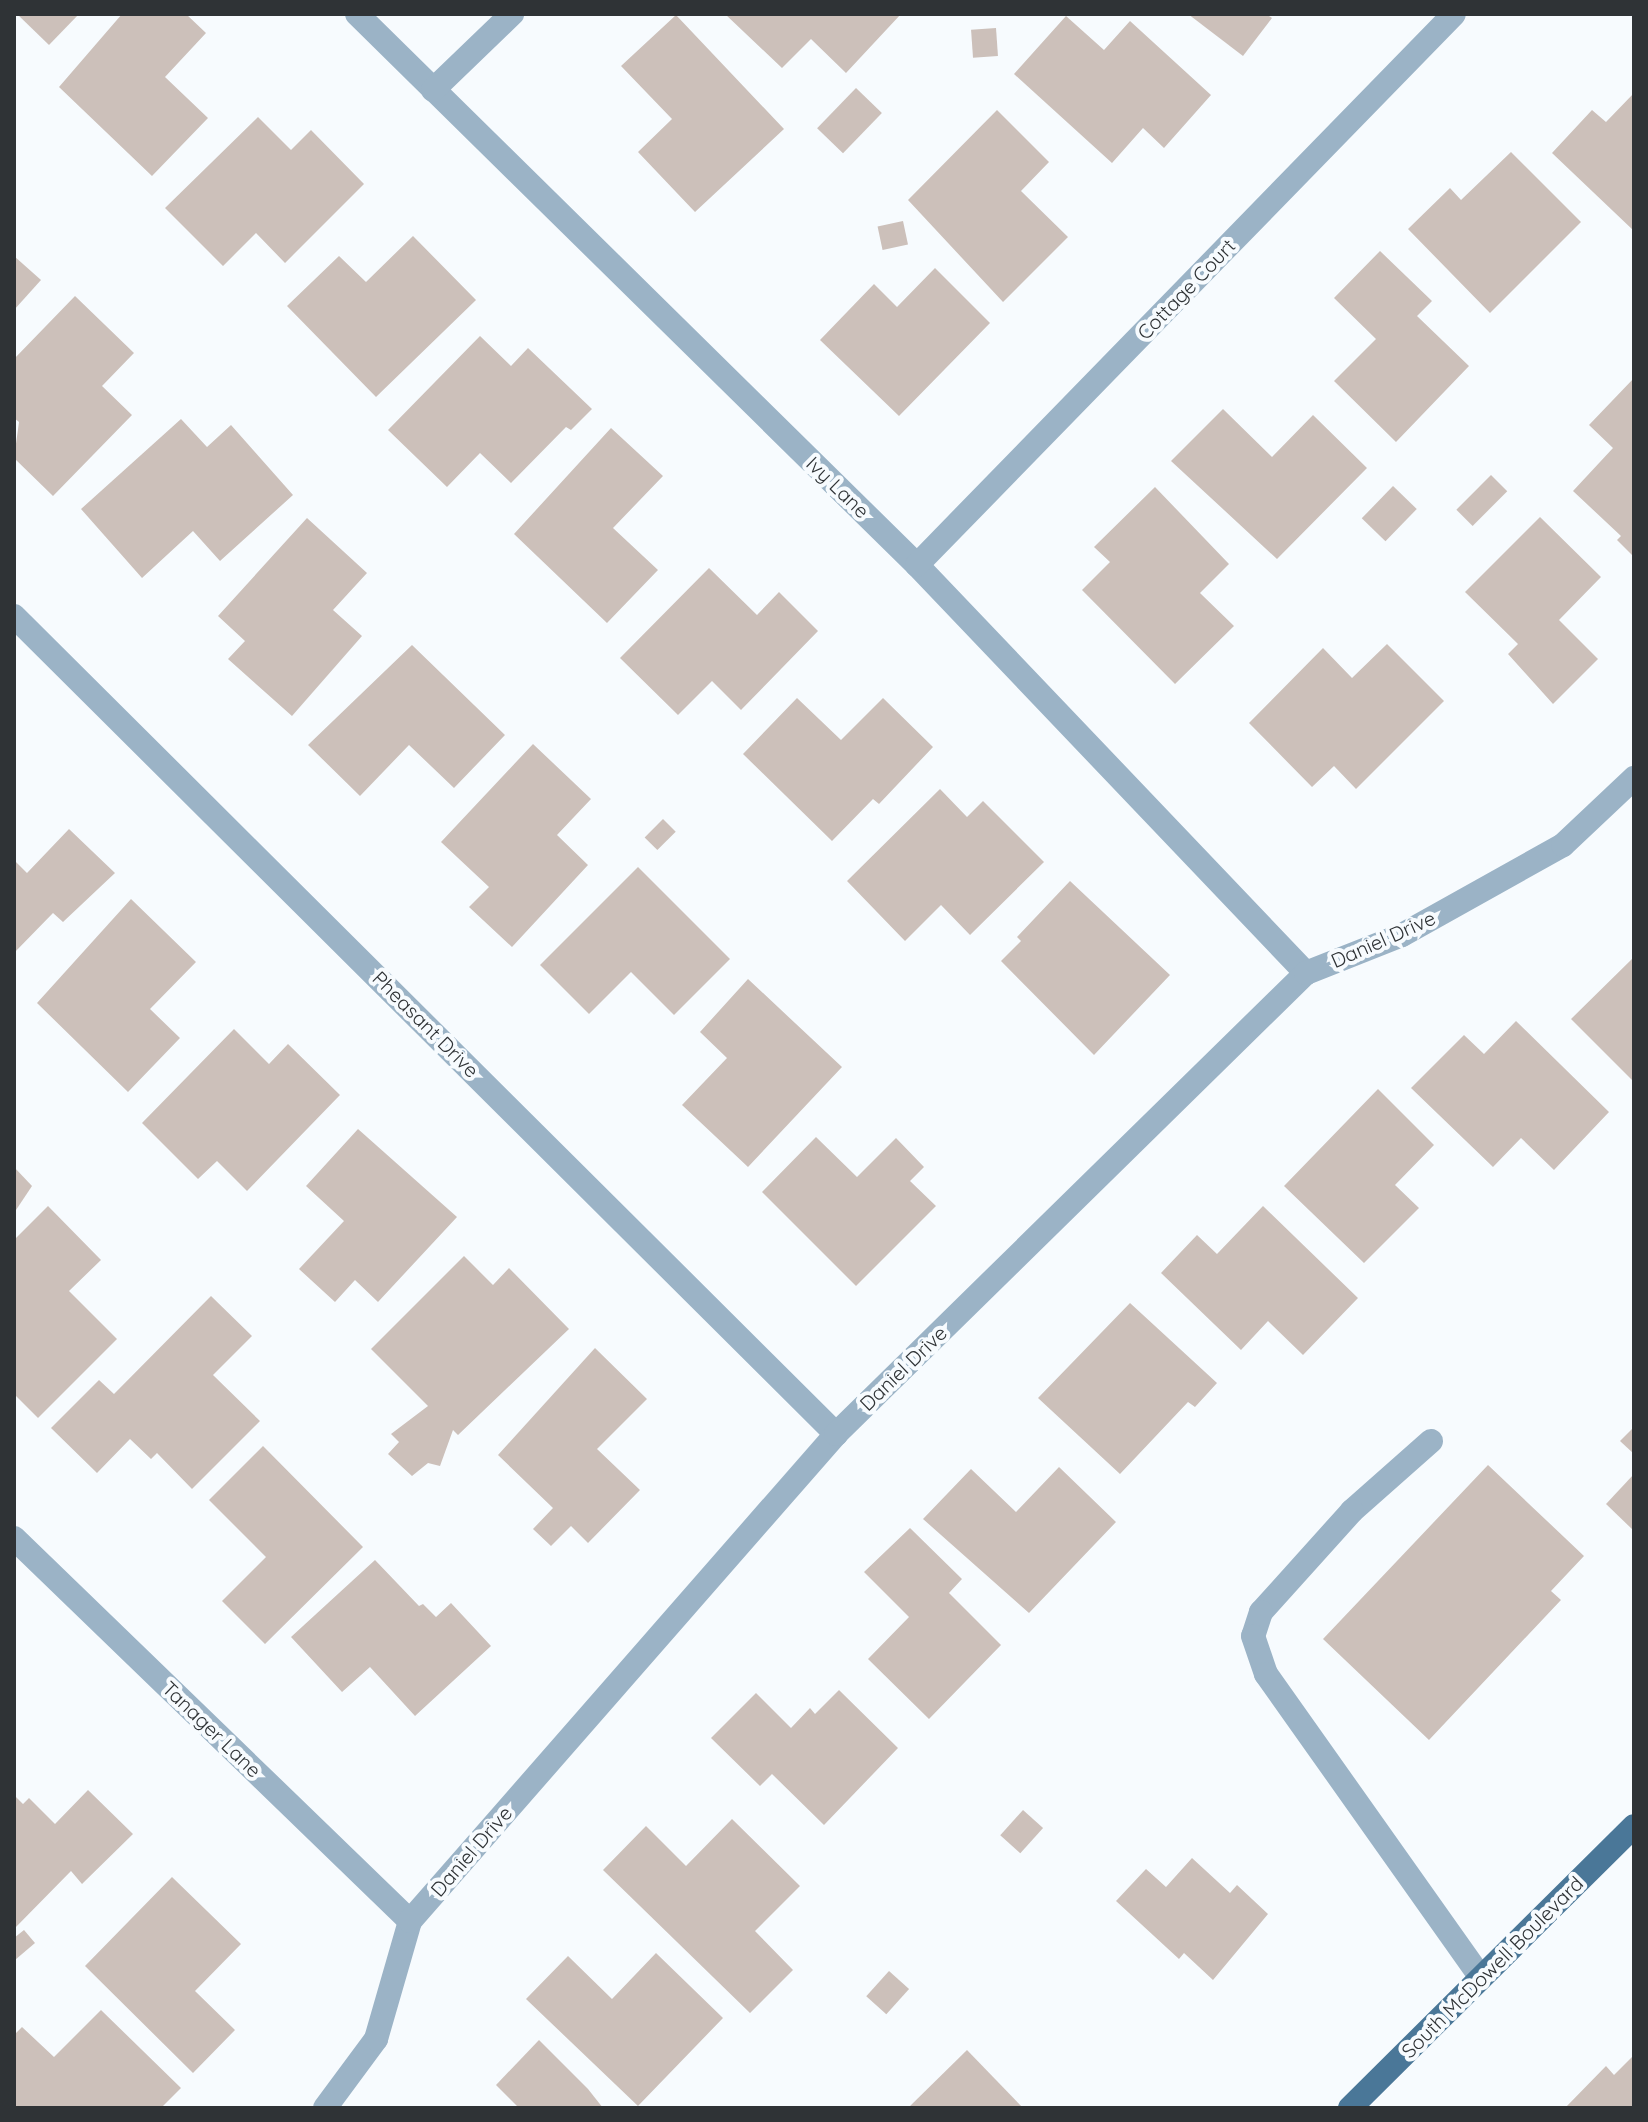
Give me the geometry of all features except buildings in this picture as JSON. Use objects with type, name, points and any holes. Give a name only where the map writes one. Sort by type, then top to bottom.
[{"type":"main road","name":"South McDowell Boulevard","points":[[1350,2108],[1634,1826]]},
{"type":"street","name":"Ivy Lane","points":[[357,14],[917,565],[1306,973]]},
{"type":"street","points":[[433,90],[512,14]]},
{"type":"street","name":"Cottage Court","points":[[917,565],[1454,14]]},
{"type":"street","name":"Pheasant Drive","points":[[14,616],[836,1434]]},
{"type":"street","name":"Daniel Drive","points":[[325,2108],[376,2039],[410,1921],[836,1434],[1306,973],[1402,935],[1563,845],[1634,778]]},
{"type":"street","points":[[1431,1441],[1352,1511],[1261,1612],[1253,1636],[1266,1674],[1481,1978]]},
{"type":"street","name":"Tanager Lane","points":[[14,1538],[410,1921]]}]
